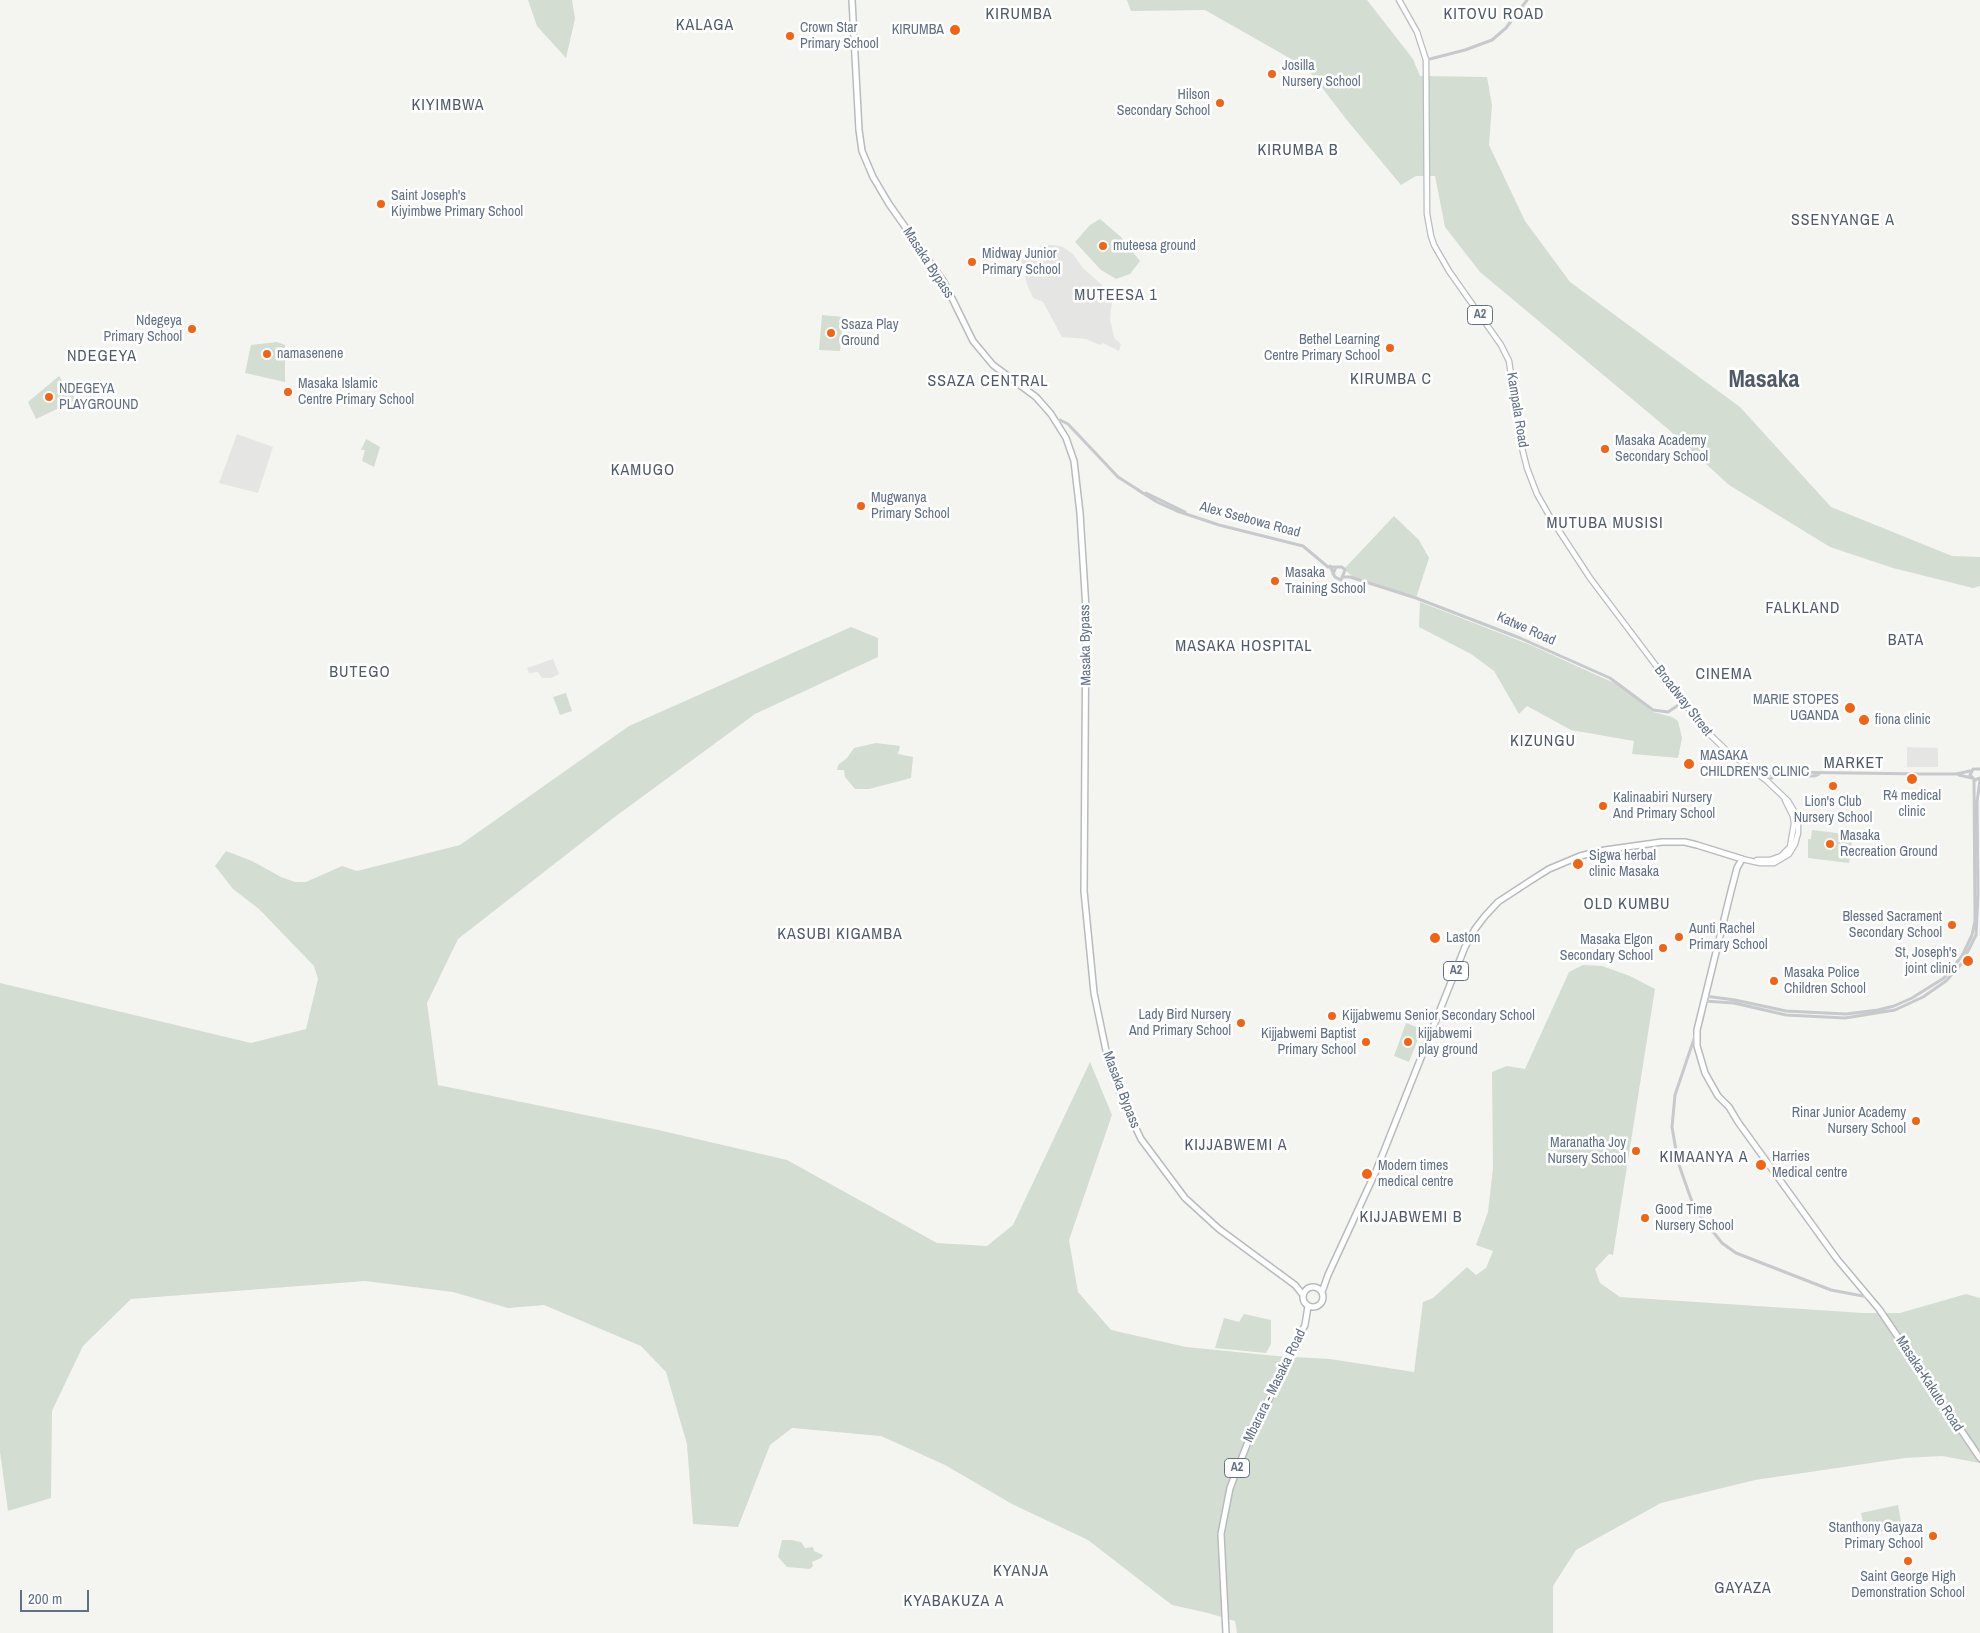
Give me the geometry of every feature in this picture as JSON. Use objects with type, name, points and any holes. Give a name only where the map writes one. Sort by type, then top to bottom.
[{"type":"highway","name":"Masaka Bypass","points":[[852,0],[859,130],[862,151],[872,178],[944,282],[968,333],[981,352],[992,365],[1036,397],[1058,423],[1066,438],[1074,461],[1080,513],[1086,609],[1084,891],[1094,993],[1109,1065],[1141,1139],[1185,1198],[1219,1229],[1294,1285],[1303,1295]]},
{"type":"highway","name":"A2","points":[[1315,1308],[1323,1302],[1322,1292],[1328,1275],[1376,1171],[1465,947],[1475,929],[1498,902],[1549,869],[1580,856],[1605,850],[1673,841],[1697,845],[1740,858]]},
{"type":"highway","name":"Masaka-Kakuto Road","points":[[1740,858],[1697,1030],[1699,1057],[1712,1086],[1837,1259],[1879,1309],[1980,1458]]},
{"type":"highway","name":"A2","points":[[1316,1287],[1328,1275]]},
{"type":"highway","name":"Masaka Bypass","points":[[1294,1285],[1308,1288]]},
{"type":"highway","points":[[1303,1295],[1308,1288],[1316,1287],[1322,1292]]},
{"type":"highway","name":"A2","points":[[1303,1295],[1308,1306]]},
{"type":"highway","points":[[1308,1306],[1315,1308]]},
{"type":"highway","name":"Mbarara - Masaka Road","points":[[1308,1306],[1308,1316]]},
{"type":"highway","name":"Mbarara - Masaka Road","points":[[1226,1633],[1221,1534],[1230,1488],[1248,1442],[1308,1316],[1315,1308]]},
{"type":"main road","name":"Kampala Road","points":[[1399,0],[1416,32],[1426,60],[1427,214],[1434,245],[1449,271],[1501,346],[1509,361],[1521,444],[1529,474],[1540,499],[1590,578],[1616,614]]},
{"type":"main road","name":"Broadway Street","points":[[1616,614],[1710,736],[1766,779],[1791,804],[1796,824],[1795,844],[1784,858],[1774,863],[1760,863],[1740,858]]},
{"type":"street","points":[[1426,60],[1465,50],[1492,40],[1506,28],[1527,0]]},
{"type":"street","name":"Alex Ssebowa Road","points":[[1058,423],[1060,420],[1068,424],[1118,477],[1163,505],[1219,525],[1294,542],[1309,549],[1330,566]]},
{"type":"street","points":[[1330,566],[1342,567],[1350,577]]},
{"type":"street","points":[[1330,566],[1333,574]]},
{"type":"street","points":[[1333,574],[1336,567]]},
{"type":"street","points":[[1342,577],[1345,570]]},
{"type":"street","name":"Katwe Road","points":[[1333,574],[1341,580],[1342,577],[1350,577],[1488,624],[1602,674],[1653,710],[1668,712],[1683,702]]},
{"type":"street","points":[[1766,779],[1775,772],[1819,774],[1956,774],[1975,768],[1980,769]]},
{"type":"street","points":[[1704,998],[1735,1000],[1786,1011],[1846,1014],[1894,1006],[1912,998],[1944,978],[1962,956],[1972,935],[1975,921],[1973,779],[1970,771]]},
{"type":"street","points":[[1704,998],[1786,1015],[1844,1018],[1895,1010],[1923,997],[1946,981],[1962,962],[1976,935],[1978,894],[1977,802],[1980,779],[1956,774]]},
{"type":"street","points":[[1697,1030],[1675,1095],[1672,1127],[1678,1162],[1698,1213],[1722,1243],[1736,1253],[1831,1290],[1868,1297]]},
{"type":"shaded area","points":[[528,0],[572,0],[575,19],[566,58],[537,26]]},
{"type":"shaded area","points":[[1127,0],[1367,0],[1413,59],[1420,76],[1487,77],[1492,105],[1489,145],[1525,221],[1570,282],[1740,407],[1831,507],[1952,556],[1980,557],[1980,586],[1973,588],[1893,568],[1830,547],[1729,485],[1668,429],[1480,272],[1445,227],[1435,176],[1416,176],[1401,185],[1346,119],[1307,68],[1205,10],[1131,11]]},
{"type":"shaded area","name":"muteesa ground","points":[[1100,219],[1121,237],[1140,261],[1130,274],[1116,279],[1101,270],[1075,242],[1090,225]]},
{"type":"shaded area","points":[[1044,245],[1063,247],[1072,253],[1083,268],[1113,295],[1110,318],[1114,338],[1121,344],[1119,351],[1103,343],[1100,345],[1086,339],[1062,337],[1043,302],[1033,298],[1021,261],[1027,253]]},
{"type":"shaded area","name":"Ssaza Play Ground","points":[[822,315],[843,317],[840,351],[819,350]]},
{"type":"shaded area","name":"namasenene","points":[[277,342],[285,345],[285,382],[245,373],[251,345]]},
{"type":"shaded area","name":"NDEGEYA PLAYGROUND","points":[[59,376],[76,400],[36,419],[28,402]]},
{"type":"shaded area","points":[[237,434],[273,447],[258,493],[219,483]]},
{"type":"shaded area","points":[[366,439],[380,447],[374,467],[362,461],[365,450],[361,450]]},
{"type":"shaded area","points":[[1394,516],[1419,540],[1429,558],[1416,598],[1354,578],[1344,569]]},
{"type":"shaded area","points":[[1420,602],[1533,646],[1621,686],[1653,712],[1672,717],[1678,721],[1682,738],[1678,758],[1632,754],[1634,741],[1571,730],[1527,706],[1519,714],[1494,671],[1471,654],[1419,627]]},
{"type":"shaded area","points":[[851,627],[878,638],[878,657],[755,714],[612,819],[458,939],[427,1003],[438,1085],[654,1129],[787,1160],[937,1243],[987,1246],[1013,1225],[1090,1062],[1112,1115],[1069,1240],[1078,1292],[1111,1330],[1186,1347],[1330,1359],[1414,1372],[1423,1302],[1433,1298],[1467,1267],[1476,1275],[1486,1268],[1493,1251],[1476,1245],[1488,1212],[1493,1168],[1492,1072],[1507,1066],[1525,1069],[1569,972],[1583,965],[1602,966],[1630,976],[1655,989],[1613,1255],[1609,1254],[1595,1269],[1600,1283],[1620,1297],[1863,1313],[1900,1313],[1966,1294],[1980,1298],[1980,1463],[1942,1456],[1905,1458],[1755,1480],[1661,1503],[1576,1550],[1553,1586],[1553,1633],[1237,1633],[1235,1621],[1172,1605],[1088,1540],[1012,1504],[945,1465],[881,1436],[792,1428],[770,1445],[738,1527],[693,1524],[687,1444],[666,1372],[641,1346],[544,1305],[508,1308],[453,1292],[365,1281],[131,1299],[83,1346],[52,1411],[51,1498],[8,1511],[0,1452],[0,983],[251,1043],[306,1029],[318,979],[314,966],[259,909],[233,889],[215,866],[226,851],[252,861],[281,877],[295,882],[306,882],[342,866],[357,871],[460,845],[629,726]]},
{"type":"shaded area","points":[[553,659],[559,674],[551,678],[542,678],[538,672],[529,673],[527,668]]},
{"type":"shaded area","points":[[566,693],[572,711],[560,715],[553,697]]},
{"type":"shaded area","points":[[876,743],[900,746],[898,754],[913,757],[911,778],[869,789],[855,789],[845,777],[844,770],[837,770],[838,765],[847,758],[854,748]]},
{"type":"shaded area","points":[[1907,747],[1938,748],[1938,767],[1907,767]]},
{"type":"shaded area","name":"Masaka Recreation Ground","points":[[1812,830],[1853,835],[1849,863],[1808,858],[1808,839],[1811,839]]},
{"type":"shaded area","name":"kijjabwemi play ground","points":[[1406,1023],[1422,1029],[1409,1062],[1394,1056]]},
{"type":"shaded area","points":[[1244,1314],[1271,1320],[1271,1344],[1266,1353],[1215,1348],[1224,1318],[1239,1322]]},
{"type":"shaded area","points":[[1898,1505],[1902,1527],[1866,1535],[1861,1513]]},
{"type":"shaded area","points":[[782,1540],[801,1542],[805,1548],[813,1547],[814,1551],[823,1555],[812,1562],[813,1566],[810,1569],[787,1567],[778,1557]]},
{"type":"place","name":"KIRUMBA","points":[[955,30]]},
{"type":"place","name":"Crown Star Primary School","points":[[790,36]]},
{"type":"place","name":"Josilla Nursery School","points":[[1272,74]]},
{"type":"place","name":"Hilson Secondary School","points":[[1220,103]]},
{"type":"place","name":"Saint Joseph's Kiyimbwe Primary School","points":[[381,204]]},
{"type":"place","name":"muteesa ground","points":[[1103,246]]},
{"type":"place","name":"Midway Junior Primary School","points":[[972,262]]},
{"type":"place","name":"Ndegeya Primary School","points":[[192,329]]},
{"type":"place","name":"Ssaza Play Ground","points":[[831,333]]},
{"type":"place","name":"Bethel Learning Centre Primary School","points":[[1390,348]]},
{"type":"place","name":"namasenene","points":[[267,354]]},
{"type":"place","name":"Masaka Islamic Centre Primary School","points":[[288,392]]},
{"type":"place","name":"NDEGEYA PLAYGROUND","points":[[49,397]]},
{"type":"place","name":"Masaka Academy Secondary School","points":[[1605,449]]},
{"type":"place","name":"Mugwanya Primary School","points":[[861,506]]},
{"type":"place","name":"Masaka Training School","points":[[1275,581]]},
{"type":"place","name":"MARIE STOPES UGANDA","points":[[1850,708]]},
{"type":"place","name":"fiona clinic","points":[[1864,720]]},
{"type":"place","name":"MASAKA CHILDREN'S CLINIC","points":[[1689,764]]},
{"type":"place","name":"R4 medical clinic","points":[[1912,779]]},
{"type":"place","name":"Lion's Club Nursery School","points":[[1833,786]]},
{"type":"place","name":"Kalinaabiri Nursery And Primary School","points":[[1603,806]]},
{"type":"place","name":"Masaka Recreation Ground","points":[[1830,844]]},
{"type":"place","name":"Sigwa herbal clinic Masaka","points":[[1578,864]]},
{"type":"place","name":"Blessed Sacrament Secondary School","points":[[1952,925]]},
{"type":"place","name":"Aunti Rachel Primary School","points":[[1679,937]]},
{"type":"place","name":"Laston","points":[[1435,938]]},
{"type":"place","name":"Masaka Elgon Secondary School","points":[[1663,948]]},
{"type":"place","name":"St, Joseph's joint clinic","points":[[1968,961]]},
{"type":"place","name":"Masaka Police Children School","points":[[1774,981]]},
{"type":"place","name":"Kijjabwemu Senior Secondary School","points":[[1332,1016]]},
{"type":"place","name":"Lady Bird Nursery And Primary School","points":[[1241,1023]]},
{"type":"place","name":"Kijjabwemi Baptist Primary School","points":[[1366,1042]]},
{"type":"place","name":"kijjabwemi play ground","points":[[1408,1042]]},
{"type":"place","name":"Rinar Junior Academy Nursery School","points":[[1916,1121]]},
{"type":"place","name":"Maranatha Joy Nursery School","points":[[1636,1151]]},
{"type":"place","name":"Harries Medical centre","points":[[1761,1165]]},
{"type":"place","name":"Modern times medical centre","points":[[1367,1174]]},
{"type":"place","name":"Good Time Nursery School","points":[[1645,1218]]},
{"type":"place","name":"Stanthony Gayaza Primary School","points":[[1933,1536]]},
{"type":"place","name":"Saint George High Demonstration School","points":[[1908,1561]]},
{"type":"district","name":"KIRUMBA","points":[[1019,15]]},
{"type":"district","name":"KITOVU ROAD","points":[[1494,15]]},
{"type":"district","name":"KALAGA","points":[[705,26]]},
{"type":"district","name":"KIYIMBWA","points":[[448,106]]},
{"type":"district","name":"KIRUMBA B","points":[[1298,151]]},
{"type":"district","name":"SSENYANGE A","points":[[1843,221]]},
{"type":"district","name":"MUTEESA 1","points":[[1116,296]]},
{"type":"district","name":"NDEGEYA","points":[[102,357]]},
{"type":"district","name":"KIRUMBA C","points":[[1391,380]]},
{"type":"district","name":"Masaka","points":[[1764,381]]},
{"type":"district","name":"SSAZA CENTRAL","points":[[988,382]]},
{"type":"district","name":"KAMUGO","points":[[643,471]]},
{"type":"district","name":"MUTUBA MUSISI","points":[[1605,524]]},
{"type":"district","name":"FALKLAND","points":[[1803,609]]},
{"type":"district","name":"BATA","points":[[1906,641]]},
{"type":"district","name":"MASAKA HOSPITAL","points":[[1244,647]]},
{"type":"district","name":"BUTEGO","points":[[360,673]]},
{"type":"district","name":"CINEMA","points":[[1724,675]]},
{"type":"district","name":"KIZUNGU","points":[[1543,742]]},
{"type":"district","name":"MARKET","points":[[1854,764]]},
{"type":"district","name":"OLD KUMBU","points":[[1627,905]]},
{"type":"district","name":"KASUBI KIGAMBA","points":[[840,935]]},
{"type":"district","name":"KIJJABWEMI A","points":[[1236,1146]]},
{"type":"district","name":"KIMAANYA A","points":[[1704,1158]]},
{"type":"district","name":"KIJJABWEMI B","points":[[1411,1218]]},
{"type":"district","name":"KYANJA","points":[[1021,1572]]},
{"type":"district","name":"GAYAZA","points":[[1743,1589]]},
{"type":"district","name":"KYABAKUZA A","points":[[954,1602]]}]
